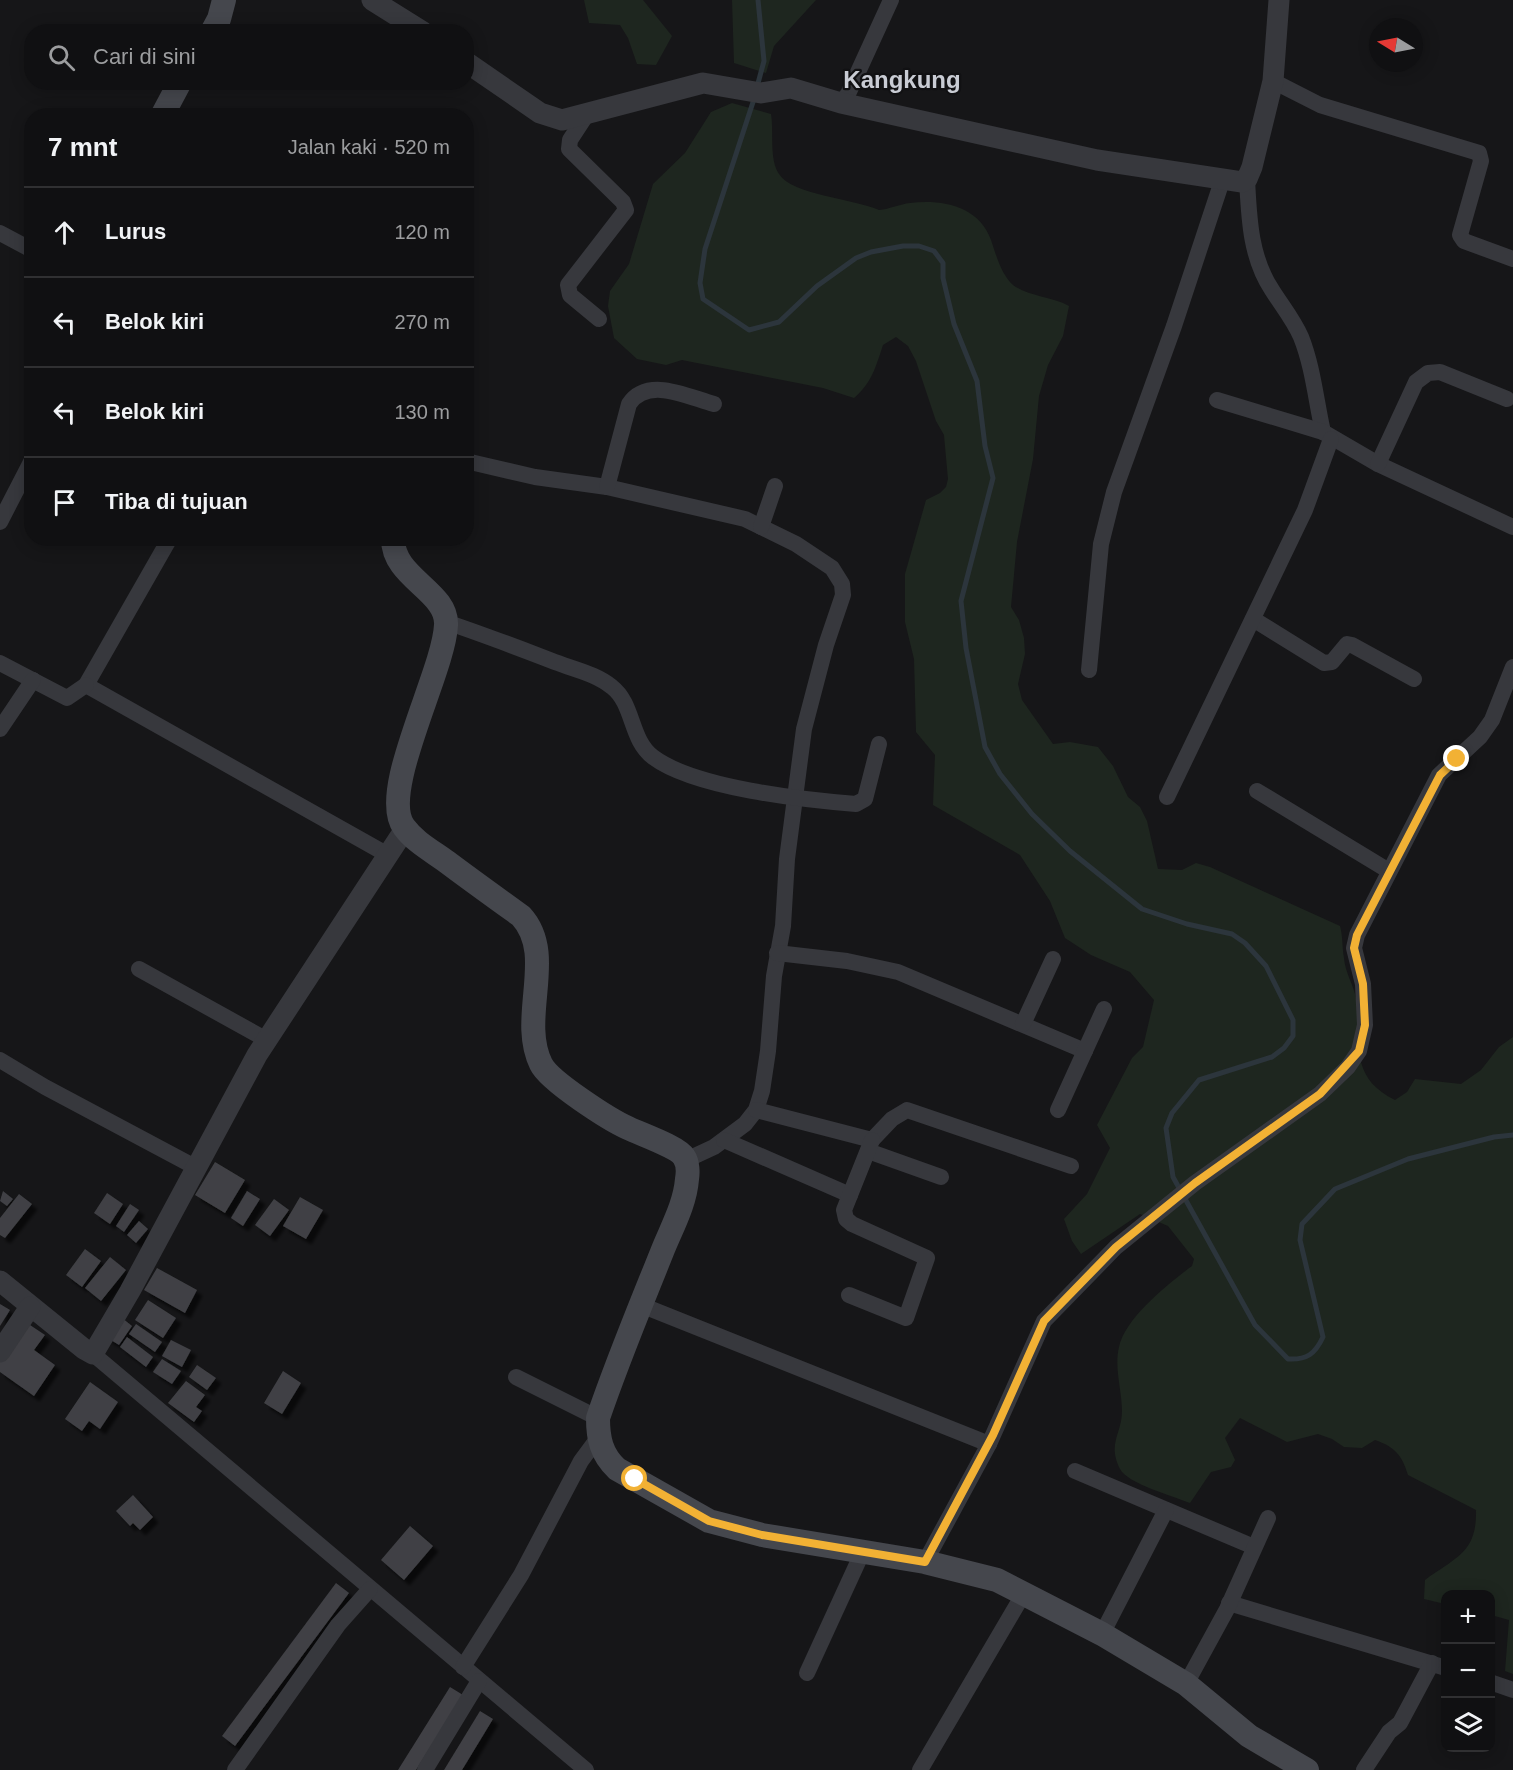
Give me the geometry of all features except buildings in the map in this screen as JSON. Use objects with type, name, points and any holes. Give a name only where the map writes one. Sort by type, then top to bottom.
[{"type":"main road","points":[[216,24],[224,0]]},
{"type":"main road","points":[[166,108],[176,90]]},
{"type":"main road","points":[[394,546],[396,558],[438,605],[447,622],[440,659],[399,779],[400,821],[418,842],[521,916],[531,927],[536,944],[532,1039],[541,1066],[559,1084],[619,1124],[676,1151],[686,1160],[687,1180],[677,1217],[641,1305],[598,1428],[608,1461],[616,1469],[709,1521],[762,1535],[925,1562],[997,1580],[1102,1634],[1186,1684],[1249,1736],[1307,1770]]},
{"type":"street","points":[[372,0],[410,24]]},
{"type":"street","points":[[841,103],[848,94],[891,0]]},
{"type":"street","points":[[1167,797],[1305,510],[1327,435],[1302,340],[1292,317],[1271,289],[1257,258],[1249,222],[1247,178],[1273,81],[1279,0]]},
{"type":"street","points":[[474,68],[540,113],[562,120],[704,83],[761,93],[791,88],[841,103],[1097,160],[1222,181],[1242,182],[1247,178]]},
{"type":"street","points":[[1273,81],[1320,105],[1479,153],[1481,161],[1460,235],[1464,241],[1513,259]]},
{"type":"street","points":[[587,114],[570,140],[568,149],[623,202],[626,210],[568,285],[570,295],[599,319]]},
{"type":"street","points":[[1089,670],[1101,544],[1114,492],[1174,326],[1222,181]]},
{"type":"street","points":[[0,233],[24,246]]},
{"type":"street","points":[[1378,464],[1416,382],[1428,373],[1440,372],[1507,399]]},
{"type":"street","points":[[608,487],[629,404],[635,395],[655,388],[714,404]]},
{"type":"street","points":[[1217,400],[1327,435],[1378,464],[1513,527]]},
{"type":"street","points":[[474,463],[535,477],[608,487],[706,508],[745,519],[796,544],[832,568],[842,584],[843,595],[826,645],[804,729],[783,926],[777,953],[768,1051],[756,1110],[746,1124],[724,1140],[686,1160]]},
{"type":"street","points":[[0,522],[24,476]]},
{"type":"street","points":[[761,527],[775,486]]},
{"type":"street","points":[[0,663],[67,698],[74,695],[86,685],[165,546]]},
{"type":"street","points":[[1253,619],[1324,663],[1332,662],[1347,645],[1352,645],[1414,679]]},
{"type":"street","points":[[447,622],[502,640],[590,675],[614,688],[628,712],[639,742],[653,757],[686,774],[795,799],[861,802],[865,799],[879,744]]},
{"type":"street","points":[[925,1562],[989,1444],[1044,1321],[1116,1247],[1195,1183],[1320,1094],[1359,1051],[1365,1025],[1363,984],[1354,948],[1357,935],[1440,775],[1480,737],[1492,720],[1513,667]]},
{"type":"street","points":[[0,729],[33,680]]},
{"type":"street","points":[[86,685],[388,855]]},
{"type":"street","points":[[1257,791],[1389,871]]},
{"type":"street","points":[[93,1354],[101,1344],[267,1040],[405,829]]},
{"type":"street","points":[[777,953],[847,961],[898,972],[1085,1051]]},
{"type":"street","points":[[1023,1024],[1053,959]]},
{"type":"street","points":[[139,969],[267,1040]]},
{"type":"street","points":[[1058,1110],[1104,1009]]},
{"type":"street","points":[[0,1060],[45,1087],[197,1168]]},
{"type":"street","points":[[756,1110],[870,1146],[941,1177]]},
{"type":"street","points":[[849,1295],[906,1318],[927,1258],[852,1224],[846,1219],[844,1210],[870,1146],[892,1119],[907,1110],[1071,1166]]},
{"type":"street","points":[[724,1140],[850,1195]]},
{"type":"street","points":[[0,1281],[30,1307],[93,1354],[586,1770]]},
{"type":"street","points":[[641,1305],[989,1444]]},
{"type":"street","points":[[0,1352],[30,1307]]},
{"type":"street","points":[[463,1667],[521,1575],[598,1428],[516,1377]]},
{"type":"street","points":[[1075,1471],[1254,1547]]},
{"type":"street","points":[[1102,1634],[1166,1510]]},
{"type":"street","points":[[1186,1684],[1229,1603],[1268,1518]]},
{"type":"street","points":[[807,1672],[862,1551]]},
{"type":"street","points":[[235,1770],[338,1625],[370,1590]]},
{"type":"street","points":[[920,1770],[1024,1593]]},
{"type":"street","points":[[1229,1603],[1439,1665],[1400,1723],[1389,1732],[1364,1770]]},
{"type":"street","points":[[425,1770],[479,1681]]},
{"type":"street","points":[[1495,1683],[1513,1690]]},
{"type":"shaded area","points":[[584,0],[643,0],[672,36],[656,65],[637,64],[628,38],[620,25],[589,23]]},
{"type":"shaded area","points":[[732,0],[816,0],[774,46],[766,73],[734,63]]},
{"type":"shaded area","points":[[732,103],[771,114],[776,168],[786,181],[797,187],[879,210],[906,204],[934,202],[969,212],[985,228],[1002,270],[1013,285],[1026,292],[1069,306],[1063,336],[1048,365],[1039,396],[1033,459],[1017,542],[1011,607],[1019,620],[1025,654],[1018,684],[1022,700],[1053,744],[1070,742],[1098,747],[1113,766],[1128,797],[1140,807],[1147,821],[1158,869],[1182,870],[1196,863],[1210,867],[1340,926],[1345,963],[1356,999],[1358,1043],[1363,1069],[1380,1091],[1395,1100],[1407,1092],[1415,1079],[1461,1084],[1481,1070],[1499,1047],[1513,1037],[1513,1674],[1505,1671],[1509,1620],[1495,1616],[1495,1590],[1441,1590],[1441,1603],[1424,1599],[1425,1580],[1455,1559],[1468,1545],[1473,1536],[1476,1510],[1408,1475],[1400,1457],[1388,1446],[1375,1440],[1362,1448],[1344,1447],[1318,1434],[1287,1442],[1240,1418],[1225,1438],[1235,1460],[1231,1467],[1211,1472],[1190,1503],[1141,1485],[1120,1469],[1115,1452],[1122,1411],[1117,1363],[1119,1347],[1130,1324],[1139,1313],[1160,1291],[1192,1266],[1194,1259],[1168,1226],[1140,1214],[1081,1254],[1072,1241],[1064,1219],[1087,1194],[1110,1148],[1097,1125],[1132,1058],[1143,1047],[1154,1000],[1130,972],[1091,955],[1065,938],[1050,901],[1020,855],[933,805],[935,755],[916,732],[914,659],[905,622],[905,574],[926,500],[940,493],[946,487],[948,479],[944,435],[936,421],[916,361],[908,346],[896,337],[883,345],[869,380],[854,398],[823,388],[682,360],[666,365],[637,359],[614,338],[608,306],[610,291],[629,264],[653,184],[685,153],[711,112]]},
{"type":"waterway","points":[[757,87],[764,61],[758,0]]},
{"type":"waterway","points":[[755,96],[705,249],[700,283],[703,299],[749,330],[779,322],[817,286],[856,258],[871,252],[903,246],[919,246],[934,251],[943,263],[943,278],[954,324],[977,381],[985,446],[993,478],[961,601],[966,648],[985,747],[1000,774],[1032,814],[1070,851],[1142,909],[1187,924],[1232,934],[1245,943],[1266,966],[1293,1020],[1293,1036],[1284,1048],[1272,1057],[1199,1080],[1172,1113],[1166,1128],[1173,1177],[1255,1325],[1288,1359],[1310,1355],[1320,1343],[1323,1337],[1300,1240],[1302,1224],[1335,1189],[1408,1159],[1494,1137],[1513,1135]]},
{"type":"district","name":"Kangkung","points":[[902,79]]},
{"type":"route","points":[[635,1479],[689,1512],[709,1521],[762,1535],[925,1562],[993,1435],[1044,1321],[1116,1247],[1195,1183],[1320,1094],[1348,1067],[1359,1051],[1365,1025],[1363,984],[1354,948],[1357,935],[1414,821],[1440,775],[1457,759]]}]
